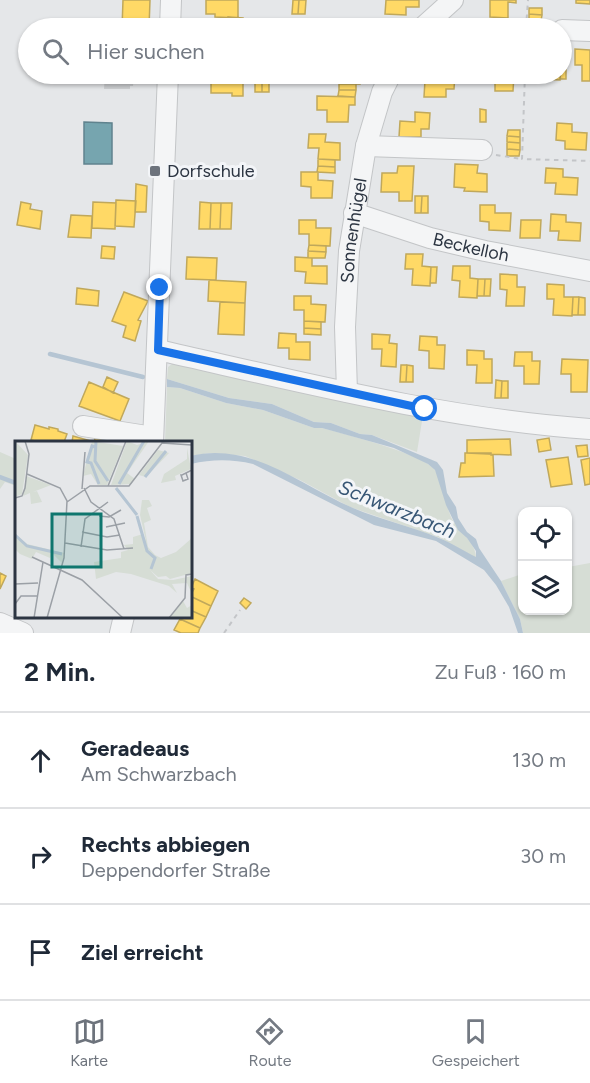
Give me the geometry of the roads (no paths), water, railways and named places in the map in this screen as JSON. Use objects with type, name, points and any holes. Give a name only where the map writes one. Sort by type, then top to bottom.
[{"type":"street","points":[[170,18],[171,0]]},
{"type":"street","points":[[433,18],[453,0]]},
{"type":"street","points":[[572,30],[590,31]]},
{"type":"street","points":[[83,426],[153,440],[168,84]]},
{"type":"street","name":"Sonnenhügel","points":[[346,392],[346,290],[354,213],[366,146],[386,84]]},
{"type":"street","points":[[366,146],[482,150]]},
{"type":"street","name":"Beckelloh","points":[[354,213],[430,237],[485,251],[590,271]]},
{"type":"street","points":[[158,350],[425,409],[550,426],[590,429]]},
{"type":"street","points":[[120,633],[124,618]]},
{"type":"street","points":[[0,623],[23,633]]},
{"type":"water","points":[[167,379],[229,398],[272,404],[314,422],[331,423],[360,434],[372,435],[437,462],[443,470],[447,493],[456,507],[458,518],[467,532],[476,539],[479,548],[501,581],[520,619],[523,633],[518,633],[509,607],[484,570],[436,541],[374,525],[253,464],[222,460],[192,464],[192,456],[213,453],[255,460],[294,477],[353,508],[449,542],[476,557],[476,551],[458,530],[446,505],[435,470],[428,464],[394,448],[322,428],[314,428],[263,410],[226,403],[180,388],[167,387]]},
{"type":"waterway","points":[[50,354],[143,377]]},
{"type":"waterway","name":"Schwarzbach","points":[[0,477],[15,483]]},
{"type":"place","name":"Dorfschule","points":[[155,171]]}]
